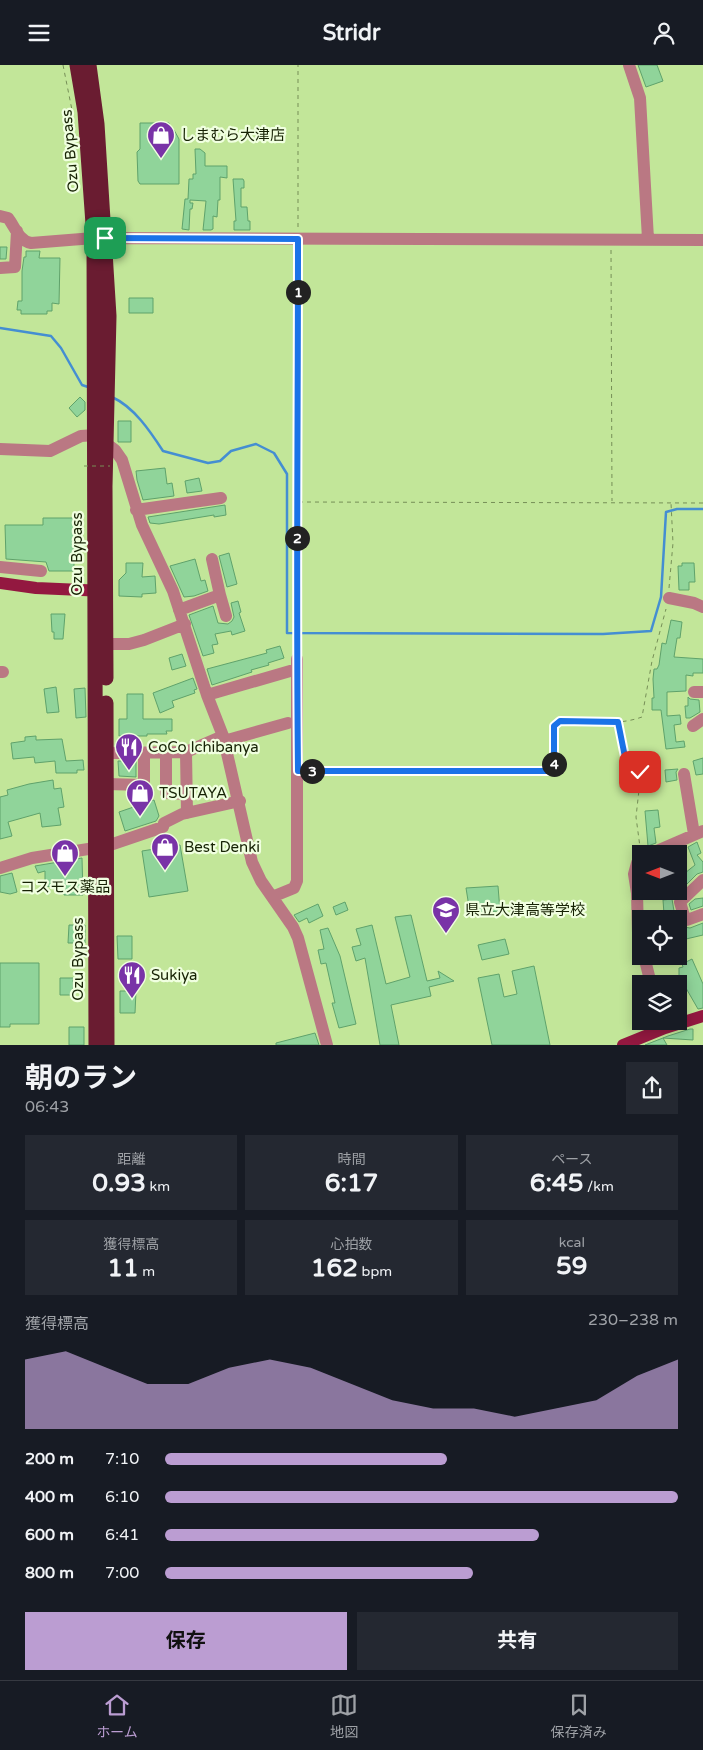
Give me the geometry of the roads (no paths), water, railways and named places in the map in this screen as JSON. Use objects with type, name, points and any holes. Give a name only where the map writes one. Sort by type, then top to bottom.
[{"type":"highway","name":"Ozu Bypass","points":[[76,65],[85,112],[109,316],[100,439],[101,846],[107,1045]]},
{"type":"highway","name":"Ozu Bypass","points":[[90,65],[97,123],[99,238]]},
{"type":"highway","name":"Ozu Bypass","points":[[96,1045],[101,846],[107,784],[106,644],[100,591]]},
{"type":"main road","points":[[0,583],[36,588],[100,591]]},
{"type":"main road","points":[[687,1020],[703,1017]]},
{"type":"main road","points":[[625,1045],[654,1030]]},
{"type":"street","points":[[629,65],[640,98],[648,239]]},
{"type":"street","points":[[0,216],[8,218],[25,242],[31,243],[99,238],[703,239]]},
{"type":"street","points":[[0,268],[15,267],[17,231]]},
{"type":"street","points":[[0,449],[50,451],[81,437],[100,439],[115,450],[122,460],[136,510],[180,610],[207,695],[224,738],[240,801],[252,862],[260,881],[293,927],[298,939],[327,1045]]},
{"type":"street","points":[[136,510],[221,498]]},
{"type":"street","points":[[212,559],[226,616]]},
{"type":"street","points":[[0,567],[40,571]]},
{"type":"street","points":[[180,610],[220,595]]},
{"type":"street","points":[[669,598],[694,603],[703,607]]},
{"type":"street","points":[[106,644],[144,640],[184,624]]},
{"type":"street","points":[[207,695],[297,664],[297,881],[294,888],[272,897]]},
{"type":"street","points":[[106,753],[186,753],[224,738],[288,723]]},
{"type":"street","points":[[107,784],[144,785],[144,753]]},
{"type":"street","points":[[166,753],[166,793],[186,794]]},
{"type":"street","points":[[186,753],[187,813]]},
{"type":"street","points":[[666,845],[699,833],[684,774]]},
{"type":"street","points":[[0,868],[32,858],[101,846],[163,827],[164,823],[187,813],[240,801]]},
{"type":"street","points":[[703,880],[680,902],[687,920],[703,914]]},
{"type":"waterway","points":[[0,328],[51,336],[61,348],[82,385],[88,387]]},
{"type":"waterway","points":[[112,397],[134,413],[163,451],[208,463],[220,461],[231,451],[256,444],[274,453],[287,474],[287,633],[603,634],[651,631],[661,597],[666,512],[677,509],[703,509]]},
{"type":"place","name":"しまむら大津店","points":[[161,159]]},
{"type":"place","name":"CoCo Ichibanya","points":[[129,771]]},
{"type":"place","name":"TSUTAYA","points":[[140,817]]},
{"type":"place","name":"Best Denki","points":[[165,871]]},
{"type":"place","name":"コスモス薬品","points":[[65,877]]},
{"type":"place","name":"県立大津高等学校","points":[[446,934]]},
{"type":"place","name":"Sukiya","points":[[132,999]]}]
